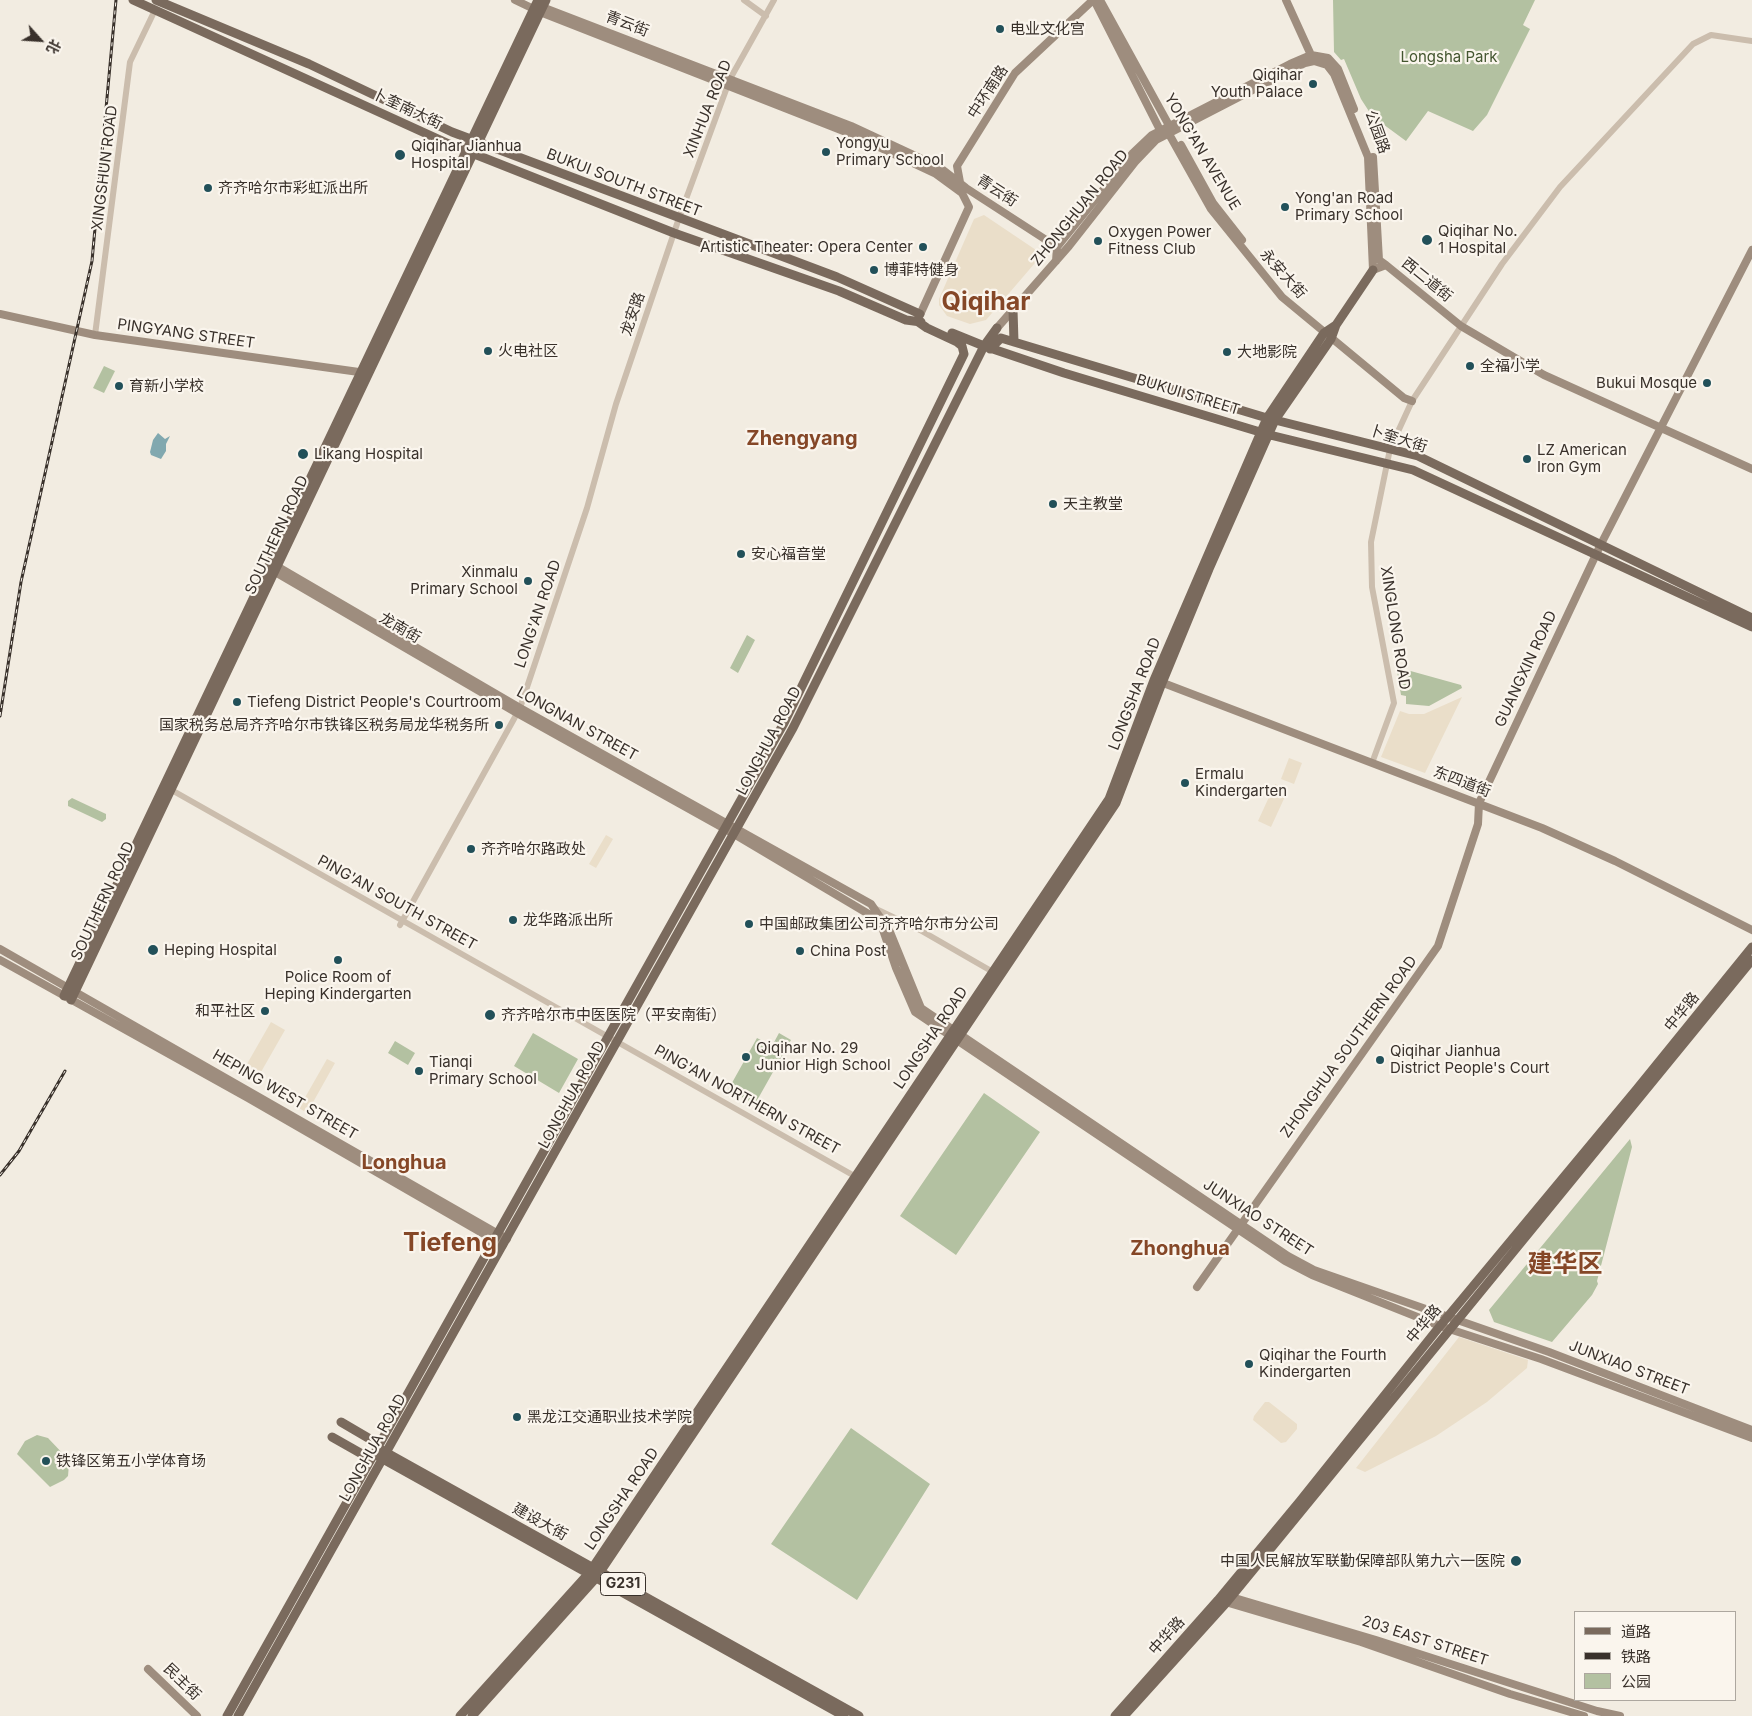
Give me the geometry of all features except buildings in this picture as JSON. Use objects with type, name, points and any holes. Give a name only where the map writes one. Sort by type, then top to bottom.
[{"type":"main road","name":"卜奎南大街","points":[[133,0],[469,152],[674,233]]},
{"type":"main road","name":"BUKUI SOUTH STREET","points":[[156,0],[309,64],[475,141],[837,277],[918,318]]},
{"type":"main road","name":"青云街","points":[[515,0],[540,5],[851,134],[944,179],[962,193]]},
{"type":"main road","name":"中环南路","points":[[944,179],[1011,69],[1086,0]]},
{"type":"main road","name":"中环南路","points":[[918,318],[969,207],[962,193],[958,166],[1015,73],[1093,0]]},
{"type":"main road","name":"YONG'AN AVENUE","points":[[1093,0],[1168,130]]},
{"type":"main road","name":"YONG'AN AVENUE","points":[[1100,0],[1168,130]]},
{"type":"main road","points":[[1168,130],[1311,55],[1286,0]]},
{"type":"main road","name":"SOUTHERN ROAD","points":[[68,998],[540,5]]},
{"type":"main road","name":"公园路","points":[[1311,55],[1328,58],[1338,69],[1373,155],[1378,260],[1386,266]]},
{"type":"main road","points":[[1168,130],[1305,63],[1314,61],[1327,65],[1334,74],[1368,157],[1373,270]]},
{"type":"main road","name":"青云街","points":[[729,82],[851,126],[948,171],[960,182],[1057,247]]},
{"type":"main road","name":"ZHONGHUAN ROAD","points":[[1057,247],[1132,154],[1168,130]]},
{"type":"main road","name":"ZHONGHUAN ROAD","points":[[997,328],[1056,261],[1135,162],[1168,130]]},
{"type":"main road","name":"永安大街","points":[[1168,130],[1211,209],[1282,297],[1404,398],[1412,401]]},
{"type":"main road","name":"BUKUI SOUTH STREET","points":[[674,233],[839,291],[906,320],[918,318]]},
{"type":"main road","points":[[1056,261],[1057,247]]},
{"type":"main road","name":"GUANGXIN ROAD","points":[[1479,804],[1598,550],[1752,250]]},
{"type":"main road","name":"西二道街","points":[[1373,270],[1386,266],[1461,326],[1544,376],[1752,469]]},
{"type":"main road","name":"LONGSHA ROAD","points":[[472,1716],[594,1573],[860,1179],[993,972],[1109,799],[1158,682],[1216,552],[1271,419],[1326,333],[1336,325],[1373,270]]},
{"type":"main road","points":[[1013,310],[1014,342]]},
{"type":"main road","name":"PINGYANG STREET","points":[[0,314],[96,335],[365,373]]},
{"type":"main road","points":[[918,318],[987,347]]},
{"type":"main road","name":"LONGHUA ROAD","points":[[227,1716],[784,723],[964,354],[962,346],[957,342],[927,328],[918,318]]},
{"type":"main road","points":[[1326,333],[1336,325]]},
{"type":"main road","name":"LONGHUA ROAD","points":[[238,1716],[793,728],[997,328]]},
{"type":"main road","name":"卜奎大街","points":[[987,347],[1001,338],[1271,419],[1418,456],[1587,537],[1598,550],[1752,627]]},
{"type":"main road","name":"BUKUI STREET","points":[[987,347],[1266,433],[1387,464]]},
{"type":"main road","name":"卜奎大街","points":[[1387,464],[1413,470],[1582,550],[1598,550],[1752,618]]},
{"type":"main road","name":"龙南街","points":[[273,567],[518,710]]},
{"type":"main road","name":"LONGSHA ROAD","points":[[954,1035],[1116,803],[1158,682]]},
{"type":"main road","name":"东四道街","points":[[1158,682],[1479,804],[1615,861],[1752,930]]},
{"type":"main road","name":"LONGNAN STREET","points":[[518,710],[875,908]]},
{"type":"main road","name":"ZHONGHUA SOUTHERN ROAD","points":[[1196,1287],[1438,946],[1478,824],[1479,804]]},
{"type":"main road","name":"LONGNAN STREET","points":[[735,831],[869,914]]},
{"type":"main road","name":"JUNXIAO STREET","points":[[875,908],[890,932],[921,1008],[954,1035]]},
{"type":"main road","name":"JUNXIAO STREET","points":[[869,914],[877,919],[885,935],[896,968],[915,1012],[954,1035],[1238,1226],[1285,1261],[1312,1275],[1440,1326],[1542,1360],[1752,1438]]},
{"type":"main road","name":"中华路","points":[[1124,1716],[1450,1329],[1453,1318],[1752,947]]},
{"type":"main road","name":"HEPING WEST STREET","points":[[0,949],[72,989],[496,1237]]},
{"type":"main road","name":"HEPING WEST STREET","points":[[0,960],[505,1242]]},
{"type":"main road","name":"中华路","points":[[1115,1716],[1225,1598],[1440,1326],[1453,1318],[1752,960]]},
{"type":"main road","name":"JUNXIAO STREET","points":[[1238,1226],[1314,1270],[1549,1352],[1752,1430]]},
{"type":"main road","name":"建设大街","points":[[341,1422],[370,1439],[376,1451],[384,1456],[844,1716]]},
{"type":"main road","name":"建设大街","points":[[332,1437],[362,1454],[376,1451]]},
{"type":"main road","name":"LONGSHA ROAD","points":[[460,1716],[594,1573]]},
{"type":"main road","name":"建设大街","points":[[594,1573],[859,1716]]},
{"type":"main road","name":"203 EAST STREET","points":[[1225,1598],[1361,1642],[1510,1694],[1584,1716]]},
{"type":"main road","name":"203 EAST STREET","points":[[1225,1598],[1385,1643],[1596,1711],[1620,1716]]},
{"type":"main road","name":"民主街","points":[[148,1669],[197,1716]]},
{"type":"street","points":[[744,0],[766,16]]},
{"type":"street","name":"XINHUA ROAD","points":[[674,233],[729,82],[774,0]]},
{"type":"street","name":"XINGSHUN ROAD","points":[[96,335],[130,62],[155,10]]},
{"type":"street","name":"XINGLONG ROAD","points":[[1372,763],[1394,703],[1372,587],[1370,542],[1390,449],[1412,401],[1502,264],[1560,187],[1693,44],[1710,35],[1752,41]]},
{"type":"street","name":"龙安路","points":[[518,710],[587,508],[616,404],[674,233]]},
{"type":"street","points":[[401,923],[518,710]]},
{"type":"street","name":"PING'AN SOUTH STREET","points":[[168,788],[401,923],[618,1042]]},
{"type":"street","points":[[875,908],[920,930],[993,972]]},
{"type":"street","points":[[875,908],[918,932]]},
{"type":"street","name":"PING'AN NORTHERN STREET","points":[[618,1042],[860,1179]]},
{"type":"green space","name":"Longsha Park","points":[[1333,0],[1535,0],[1523,25],[1530,29],[1487,115],[1473,131],[1428,111],[1406,141],[1372,116],[1361,99],[1344,59],[1341,60],[1334,52]]},
{"type":"green space","points":[[104,366],[115,371],[104,393],[93,388]]},
{"type":"green space","points":[[747,635],[755,640],[738,673],[730,668]]},
{"type":"green space","points":[[1407,670],[1461,685],[1462,688],[1429,706],[1406,704],[1406,696],[1401,695],[1397,671]]},
{"type":"green space","points":[[72,798],[106,814],[106,819],[102,822],[68,806],[68,801]]},
{"type":"green space","points":[[533,1033],[578,1059],[559,1093],[514,1066]]},
{"type":"green space","points":[[779,1033],[791,1040],[755,1104],[728,1090],[757,1038],[772,1046]]},
{"type":"green space","points":[[395,1041],[415,1053],[408,1065],[388,1053]]},
{"type":"green space","points":[[984,1093],[1040,1132],[956,1255],[900,1216]]},
{"type":"green space","points":[[1630,1139],[1632,1147],[1597,1281],[1598,1284],[1592,1295],[1552,1342],[1494,1322],[1489,1310]]},
{"type":"green space","points":[[851,1428],[930,1484],[857,1600],[771,1544]]},
{"type":"green space","name":"铁锋区第五小学体育场","points":[[37,1435],[48,1438],[67,1458],[69,1464],[68,1476],[50,1487],[17,1454],[25,1441]]},
{"type":"shaded area","points":[[984,215],[1039,252],[1041,256],[986,320],[970,324],[947,316],[939,305],[939,299],[974,219]]},
{"type":"shaded area","points":[[1462,697],[1425,773],[1381,757],[1400,711],[1409,714],[1424,714]]},
{"type":"shaded area","points":[[1289,758],[1302,763],[1294,784],[1281,779]]},
{"type":"shaded area","points":[[1275,784],[1288,790],[1271,827],[1258,821]]},
{"type":"shaded area","points":[[606,835],[613,839],[596,868],[589,864]]},
{"type":"shaded area","points":[[271,1022],[285,1030],[261,1072],[247,1064]]},
{"type":"shaded area","points":[[327,1059],[335,1063],[307,1113],[299,1108]]},
{"type":"shaded area","points":[[1459,1337],[1528,1360],[1527,1368],[1487,1402],[1436,1436],[1365,1472],[1356,1468]]},
{"type":"shaded area","points":[[1265,1402],[1269,1402],[1297,1424],[1297,1429],[1286,1442],[1281,1443],[1253,1420]]},
{"type":"water","points":[[158,433],[165,439],[170,436],[166,444],[166,451],[161,459],[151,455],[150,452],[153,440]]},
{"type":"railway","points":[[0,716],[21,582],[92,261],[116,0]]},
{"type":"railway","points":[[0,1175],[19,1151],[65,1071]]},
{"type":"place","name":"电业文化宫","points":[[1000,29]]},
{"type":"place","name":"Qiqihar Youth Palace","points":[[1313,84]]},
{"type":"place","name":"Yongyu Primary School","points":[[826,152]]},
{"type":"place","name":"Qiqihar Jianhua Hospital","points":[[400,155]]},
{"type":"place","name":"齐齐哈尔市彩虹派出所","points":[[208,188]]},
{"type":"place","name":"Yong'an Road Primary School","points":[[1285,207]]},
{"type":"place","name":"Qiqihar No. 1 Hospital","points":[[1427,240]]},
{"type":"place","name":"Oxygen Power Fitness Club","points":[[1098,241]]},
{"type":"place","name":"Artistic Theater: Opera Center","points":[[923,247]]},
{"type":"place","name":"博菲特健身","points":[[874,270]]},
{"type":"place","name":"火电社区","points":[[488,351]]},
{"type":"place","name":"大地影院","points":[[1227,352]]},
{"type":"place","name":"全福小学","points":[[1470,366]]},
{"type":"place","name":"Bukui Mosque","points":[[1707,383]]},
{"type":"place","name":"育新小学校","points":[[119,386]]},
{"type":"place","name":"Likang Hospital","points":[[303,454]]},
{"type":"place","name":"LZ American Iron Gym","points":[[1527,459]]},
{"type":"place","name":"天主教堂","points":[[1053,504]]},
{"type":"place","name":"安心福音堂","points":[[741,554]]},
{"type":"place","name":"Xinmalu Primary School","points":[[528,581]]},
{"type":"place","name":"Tiefeng District People's Courtroom","points":[[237,702]]},
{"type":"place","name":"国家税务总局齐齐哈尔市铁锋区税务局龙华税务所","points":[[499,725]]},
{"type":"place","name":"Ermalu Kindergarten","points":[[1185,783]]},
{"type":"place","name":"齐齐哈尔路政处","points":[[471,849]]},
{"type":"place","name":"龙华路派出所","points":[[513,920]]},
{"type":"place","name":"中国邮政集团公司齐齐哈尔市分公司","points":[[749,924]]},
{"type":"place","name":"Heping Hospital","points":[[153,950]]},
{"type":"place","name":"China Post","points":[[800,951]]},
{"type":"place","name":"Police Room of Heping Kindergarten","points":[[338,960]]},
{"type":"place","name":"和平社区","points":[[265,1011]]},
{"type":"place","name":"齐齐哈尔市中医医院（平安南街）","points":[[490,1015]]},
{"type":"place","name":"Qiqihar No. 29 Junior High School","points":[[746,1057]]},
{"type":"place","name":"Qiqihar Jianhua District People's Court","points":[[1380,1060]]},
{"type":"place","name":"Tianqi Primary School","points":[[419,1071]]},
{"type":"place","name":"Qiqihar the Fourth Kindergarten","points":[[1249,1364]]},
{"type":"place","name":"黑龙江交通职业技术学院","points":[[517,1417]]},
{"type":"place","name":"铁锋区第五小学体育场","points":[[46,1461]]},
{"type":"place","name":"中国人民解放军联勤保障部队第九六一医院","points":[[1516,1561]]},
{"type":"district","name":"Qiqihar","points":[[986,302]]},
{"type":"district","name":"Zhengyang","points":[[802,439]]},
{"type":"district","name":"Longhua","points":[[404,1163]]},
{"type":"district","name":"Tiefeng","points":[[450,1243]]},
{"type":"district","name":"Zhonghua","points":[[1180,1249]]},
{"type":"district","name":"建华区","points":[[1565,1264]]}]
